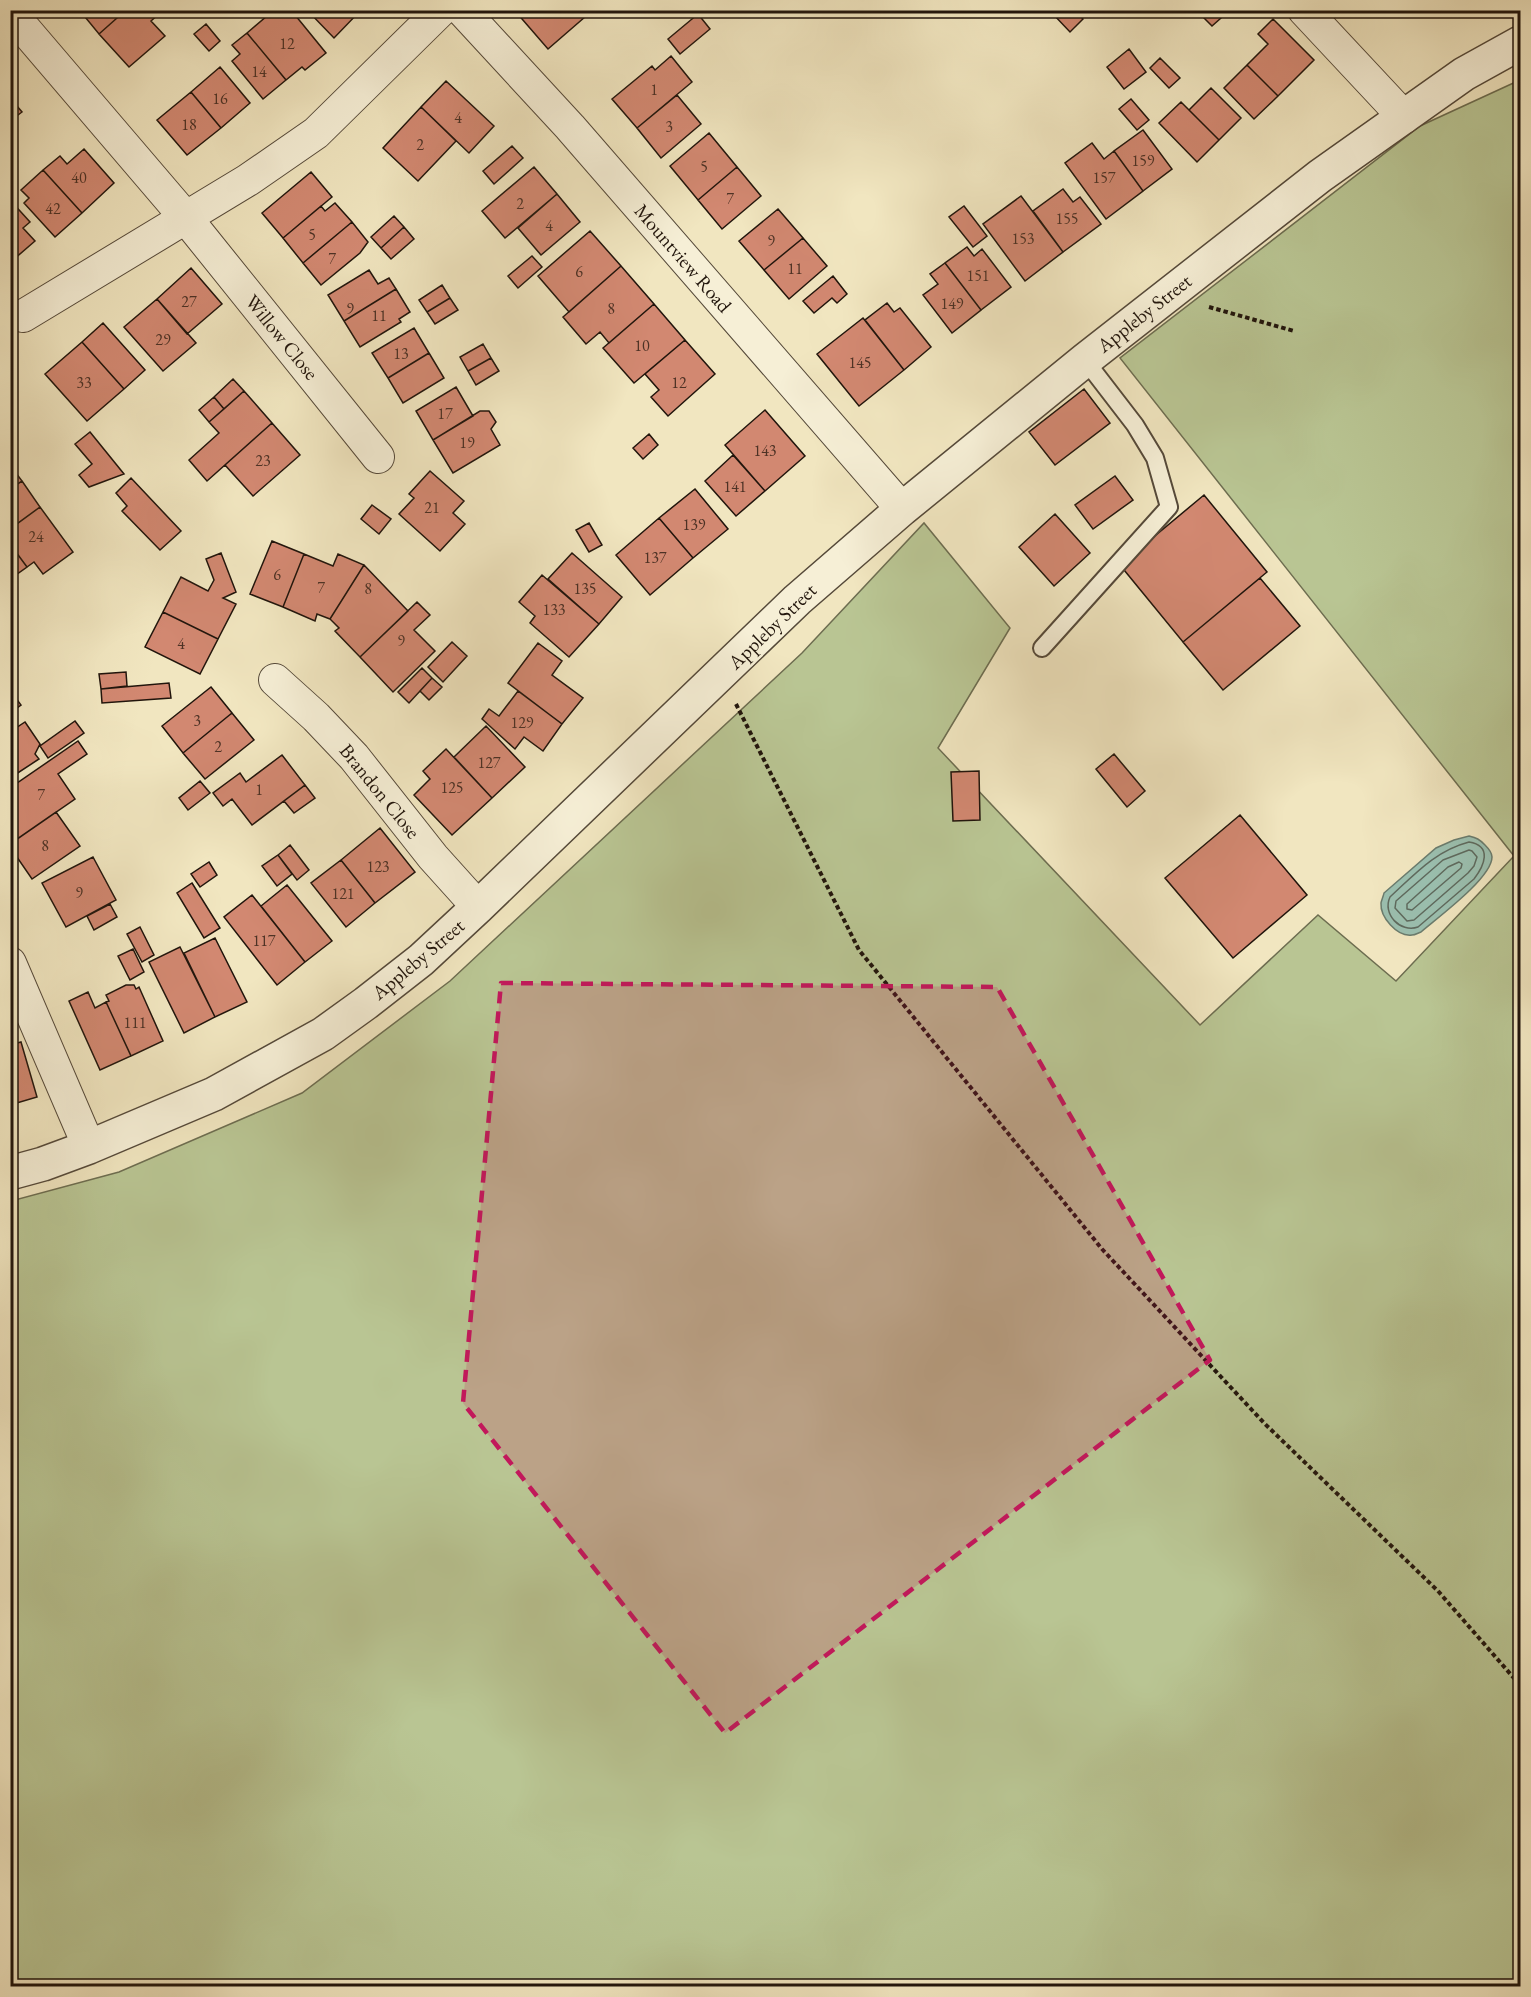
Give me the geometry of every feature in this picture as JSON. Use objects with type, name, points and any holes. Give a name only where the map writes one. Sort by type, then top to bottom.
[{"type":"street","points":[[23,316],[257,174],[316,133],[441,10]]},
{"type":"street","name":"Mountview Road","points":[[462,10],[570,127],[902,508]]},
{"type":"street","points":[[1304,10],[1404,117]]},
{"type":"street","name":"Willow Close","points":[[10,12],[186,218],[378,457]]},
{"type":"street","name":"Appleby Street","points":[[10,1173],[88,1147],[214,1094],[323,1034],[421,960],[797,600],[902,508],[1085,360],[1320,176],[1464,74],[1521,44]]},
{"type":"street","name":"Brandon Close","points":[[275,680],[354,756],[433,857],[478,907]]},
{"type":"street","points":[[10,963],[88,1147]]},
{"type":"lane","points":[[1042,648],[1169,507],[1155,458],[1135,425],[1085,360]]},
{"type":"path","points":[[1176,288],[1187,301],[1294,331]]},
{"type":"path","points":[[721,674],[859,950],[1102,1249],[1264,1423],[1438,1591],[1521,1685]]},
{"type":"highlighted area","points":[[501,983],[997,987],[1210,1360],[725,1733],[463,1403]]},
{"type":"green space","points":[[1520,80],[1520,1986],[11,1986],[11,1201],[119,1172],[302,1093],[450,981],[802,653],[924,523],[1010,628],[938,748],[1200,1025],[1318,915],[1396,981],[1514,856],[1120,358],[1420,126]]},
{"type":"water","points":[[1469,836],[1481,841],[1491,853],[1490,866],[1483,876],[1421,932],[1406,935],[1395,929],[1386,920],[1381,908],[1384,893],[1436,848]]},
{"type":"building","points":[[83,10],[126,10],[99,34],[81,12]]},
{"type":"building","points":[[126,10],[159,10],[161,12],[151,21],[165,36],[129,67],[99,34]]},
{"type":"building","points":[[274,10],[291,10],[326,53],[305,70],[302,67],[286,80],[247,33]]},
{"type":"building","points":[[307,10],[361,10],[334,38]]},
{"type":"building","points":[[518,10],[593,10],[548,49],[516,12]]},
{"type":"building","points":[[1057,10],[1075,10],[1083,19],[1070,32],[1053,14]]},
{"type":"building","points":[[1206,10],[1230,10],[1212,26],[1201,15]]},
{"type":"building","points":[[698,14],[710,29],[680,54],[668,39]]},
{"type":"building","points":[[1273,19],[1314,60],[1278,96],[1247,65],[1268,44],[1258,34]]},
{"type":"building","points":[[206,24],[220,41],[209,51],[194,34]]},
{"type":"building","points":[[247,33],[286,80],[263,99],[232,61],[240,54],[232,45]]},
{"type":"building","points":[[1129,49],[1146,72],[1124,89],[1107,67]]},
{"type":"building","points":[[671,56],[692,82],[637,128],[612,99],[652,66],[655,70]]},
{"type":"building","points":[[1160,58],[1180,78],[1169,88],[1150,68]]},
{"type":"building","points":[[1247,65],[1278,96],[1254,119],[1224,88]]},
{"type":"building","points":[[220,67],[250,103],[221,128],[191,92]]},
{"type":"building","points":[[446,81],[494,126],[469,153],[421,107]]},
{"type":"building","points":[[1211,88],[1241,118],[1219,140],[1189,110]]},
{"type":"building","points":[[191,92],[221,128],[187,155],[157,120]]},
{"type":"building","points":[[677,95],[701,124],[661,158],[637,128]]},
{"type":"building","points":[[10,99],[22,112],[10,121]]},
{"type":"building","points":[[1131,99],[1149,120],[1137,130],[1119,109]]},
{"type":"building","points":[[1181,102],[1219,140],[1197,162],[1159,123]]},
{"type":"building","points":[[421,107],[456,141],[418,181],[383,148]]},
{"type":"building","points":[[1143,130],[1172,169],[1143,191],[1114,151]]},
{"type":"building","points":[[709,133],[737,167],[698,200],[670,166]]},
{"type":"building","points":[[1092,143],[1104,159],[1114,151],[1143,191],[1106,219],[1065,163]]},
{"type":"building","points":[[512,146],[523,158],[494,184],[483,171]]},
{"type":"building","points":[[84,149],[114,183],[82,213],[43,170],[60,156],[67,164]]},
{"type":"building","points":[[534,167],[557,194],[505,238],[482,211]]},
{"type":"building","points":[[737,167],[761,196],[722,229],[698,200]]},
{"type":"building","points":[[43,170],[82,213],[55,237],[24,203],[29,198],[21,190]]},
{"type":"building","points":[[311,172],[332,197],[283,238],[262,213]]},
{"type":"building","points":[[1063,189],[1073,202],[1080,197],[1101,224],[1063,252],[1033,211]]},
{"type":"building","points":[[557,194],[580,222],[541,255],[518,228]]},
{"type":"building","points":[[1021,196],[1063,252],[1025,281],[983,224]]},
{"type":"building","points":[[10,200],[30,222],[23,228],[35,241],[13,260],[10,257]]},
{"type":"building","points":[[335,203],[352,222],[303,263],[283,238],[321,206],[325,211]]},
{"type":"building","points":[[964,206],[987,236],[973,247],[949,217]]},
{"type":"building","points":[[778,209],[803,238],[764,270],[739,241]]},
{"type":"building","points":[[394,216],[404,227],[381,248],[371,237]]},
{"type":"building","points":[[352,222],[368,242],[360,253],[321,285],[303,263]]},
{"type":"building","points":[[404,227],[414,239],[391,259],[381,248]]},
{"type":"building","points":[[590,231],[621,266],[569,312],[538,276]]},
{"type":"building","points":[[803,238],[827,266],[789,299],[764,270]]},
{"type":"building","points":[[967,247],[974,256],[982,249],[1011,287],[981,310],[945,263]]},
{"type":"building","points":[[532,256],[542,267],[518,288],[508,276]]},
{"type":"building","points":[[945,263],[981,310],[952,333],[923,295],[938,284],[930,274]]},
{"type":"building","points":[[621,266],[654,304],[609,343],[600,332],[586,344],[563,317]]},
{"type":"building","points":[[191,268],[222,304],[187,334],[157,299]]},
{"type":"building","points":[[369,270],[378,284],[389,278],[396,289],[344,321],[328,295]]},
{"type":"building","points":[[833,276],[847,294],[837,303],[832,298],[814,313],[803,301]]},
{"type":"building","points":[[442,285],[450,298],[427,312],[419,300]]},
{"type":"building","points":[[396,289],[410,312],[399,319],[401,322],[360,347],[344,321]]},
{"type":"building","points":[[450,298],[458,310],[435,324],[427,312]]},
{"type":"building","points":[[157,299],[196,343],[163,371],[124,327]]},
{"type":"building","points":[[887,303],[894,312],[900,308],[931,347],[904,370],[865,320]]},
{"type":"building","points":[[654,304],[685,340],[634,383],[603,348]]},
{"type":"building","points":[[863,318],[904,370],[859,406],[817,354]]},
{"type":"building","points":[[103,323],[145,370],[124,389],[82,342]]},
{"type":"building","points":[[414,328],[429,353],[388,378],[372,353]]},
{"type":"building","points":[[685,340],[715,374],[668,416],[651,397],[659,390],[645,374]]},
{"type":"building","points":[[82,342],[124,389],[87,421],[45,374]]},
{"type":"building","points":[[483,344],[491,358],[468,371],[460,357]]},
{"type":"building","points":[[429,353],[444,378],[403,403],[388,378]]},
{"type":"building","points":[[491,358],[499,371],[476,385],[468,371]]},
{"type":"building","points":[[233,379],[244,391],[224,409],[214,397]]},
{"type":"building","points":[[456,387],[473,416],[433,440],[416,411]]},
{"type":"building","points":[[1084,389],[1110,423],[1055,465],[1029,432]]},
{"type":"building","points":[[244,391],[272,423],[207,481],[189,460],[219,433],[209,422]]},
{"type":"building","points":[[214,397],[224,409],[209,422],[199,410]]},
{"type":"building","points":[[765,410],[805,456],[765,491],[725,445]]},
{"type":"building","points":[[480,411],[489,411],[496,422],[491,429],[500,445],[453,473],[433,440]]},
{"type":"building","points":[[272,423],[300,455],[253,496],[225,465]]},
{"type":"building","points":[[90,432],[124,474],[89,487],[79,475],[92,464],[75,444]]},
{"type":"building","points":[[649,434],[658,445],[643,459],[633,448]]},
{"type":"building","points":[[733,455],[765,491],[736,516],[705,481]]},
{"type":"building","points":[[10,465],[22,481],[10,489]]},
{"type":"building","points":[[430,471],[464,501],[453,513],[465,524],[440,551],[399,514],[414,498],[409,494]]},
{"type":"building","points":[[1115,476],[1133,500],[1093,529],[1075,505]]},
{"type":"building","points":[[131,478],[181,531],[160,550],[122,511],[127,506],[116,493]]},
{"type":"building","points":[[22,481],[40,507],[10,529],[10,489]]},
{"type":"building","points":[[695,489],[728,529],[693,558],[659,518]]},
{"type":"building","points":[[1204,495],[1267,572],[1183,642],[1120,565]]},
{"type":"building","points":[[372,505],[391,519],[379,534],[361,519]]},
{"type":"building","points":[[40,507],[73,552],[43,574],[34,562],[27,567],[10,544],[10,529]]},
{"type":"building","points":[[1055,514],[1090,553],[1054,586],[1019,547]]},
{"type":"building","points":[[659,518],[693,558],[650,595],[616,555]]},
{"type":"building","points":[[589,523],[602,545],[589,552],[576,530]]},
{"type":"building","points":[[272,541],[304,554],[283,607],[250,594]]},
{"type":"building","points":[[10,544],[27,567],[10,579]]},
{"type":"building","points":[[221,553],[236,592],[223,598],[236,604],[218,639],[163,612],[181,577],[208,591],[214,580],[206,559]]},
{"type":"building","points":[[572,553],[622,597],[599,624],[548,579]]},
{"type":"building","points":[[304,554],[333,566],[338,554],[364,565],[330,619],[317,614],[315,621],[283,607]]},
{"type":"building","points":[[364,565],[408,611],[360,657],[335,631],[339,628],[330,619]]},
{"type":"building","points":[[542,575],[599,624],[569,657],[530,623],[535,616],[519,602]]},
{"type":"building","points":[[1260,578],[1300,626],[1223,690],[1183,642]]},
{"type":"building","points":[[417,602],[430,615],[414,630],[435,651],[393,692],[360,657]]},
{"type":"building","points":[[163,612],[218,639],[200,674],[145,647]]},
{"type":"building","points":[[452,642],[467,656],[443,682],[428,667]]},
{"type":"building","points":[[538,643],[562,661],[552,675],[583,698],[562,724],[508,683]]},
{"type":"building","points":[[422,668],[432,678],[409,703],[398,692]]},
{"type":"building","points":[[126,672],[127,686],[101,689],[99,674]]},
{"type":"building","points":[[432,678],[442,687],[429,700],[420,691]]},
{"type":"building","points":[[169,683],[171,698],[102,703],[101,689]]},
{"type":"building","points":[[211,687],[232,713],[183,753],[162,726]]},
{"type":"building","points":[[10,690],[21,705],[10,713]]},
{"type":"building","points":[[518,691],[562,724],[543,751],[524,737],[515,749],[482,719],[489,709],[499,716]]},
{"type":"building","points":[[232,713],[254,740],[205,779],[183,753]]},
{"type":"building","points":[[75,721],[84,733],[48,758],[40,746]]},
{"type":"building","points":[[25,722],[40,744],[35,754],[39,759],[10,778],[10,732]]},
{"type":"building","points":[[486,726],[525,767],[492,798],[454,757]]},
{"type":"building","points":[[78,741],[87,754],[58,774],[75,799],[10,844],[10,788]]},
{"type":"building","points":[[446,749],[492,798],[452,835],[414,795],[430,779],[423,771]]},
{"type":"building","points":[[1114,754],[1145,791],[1127,807],[1096,769]]},
{"type":"building","points":[[282,755],[305,785],[252,825],[232,799],[223,806],[213,793],[240,773],[246,782]]},
{"type":"building","points":[[979,771],[980,820],[953,821],[951,772]]},
{"type":"building","points":[[200,781],[210,793],[188,810],[179,798]]},
{"type":"building","points":[[305,785],[315,798],[294,813],[284,801]]},
{"type":"building","points":[[56,812],[80,846],[32,879],[10,844]]},
{"type":"building","points":[[1240,815],[1307,895],[1233,958],[1165,878]]},
{"type":"building","points":[[380,828],[415,872],[375,903],[341,860]]},
{"type":"building","points":[[290,845],[309,870],[297,880],[278,855]]},
{"type":"building","points":[[278,855],[292,874],[277,886],[262,866]]},
{"type":"building","points":[[93,857],[116,900],[66,927],[42,883]]},
{"type":"building","points":[[341,860],[375,903],[346,927],[311,883]]},
{"type":"building","points":[[209,862],[217,875],[200,887],[191,874]]},
{"type":"building","points":[[192,883],[220,928],[204,938],[177,893]]},
{"type":"building","points":[[287,885],[332,941],[305,962],[261,906]]},
{"type":"building","points":[[252,895],[305,962],[277,985],[224,917]]},
{"type":"building","points":[[110,904],[117,917],[94,930],[87,916]]},
{"type":"building","points":[[140,927],[154,955],[142,962],[127,934]]},
{"type":"building","points":[[215,938],[247,1002],[215,1017],[184,953]]},
{"type":"building","points":[[180,947],[215,1017],[184,1033],[149,962]]},
{"type":"building","points":[[133,949],[144,972],[130,980],[118,956]]},
{"type":"building","points":[[126,985],[134,985],[136,989],[139,987],[163,1041],[131,1056],[106,1002],[109,1001],[106,995]]},
{"type":"building","points":[[88,992],[95,1008],[106,1002],[131,1056],[100,1070],[69,1001]]},
{"type":"building","points":[[21,1042],[37,1097],[10,1105],[10,1045]]}]
